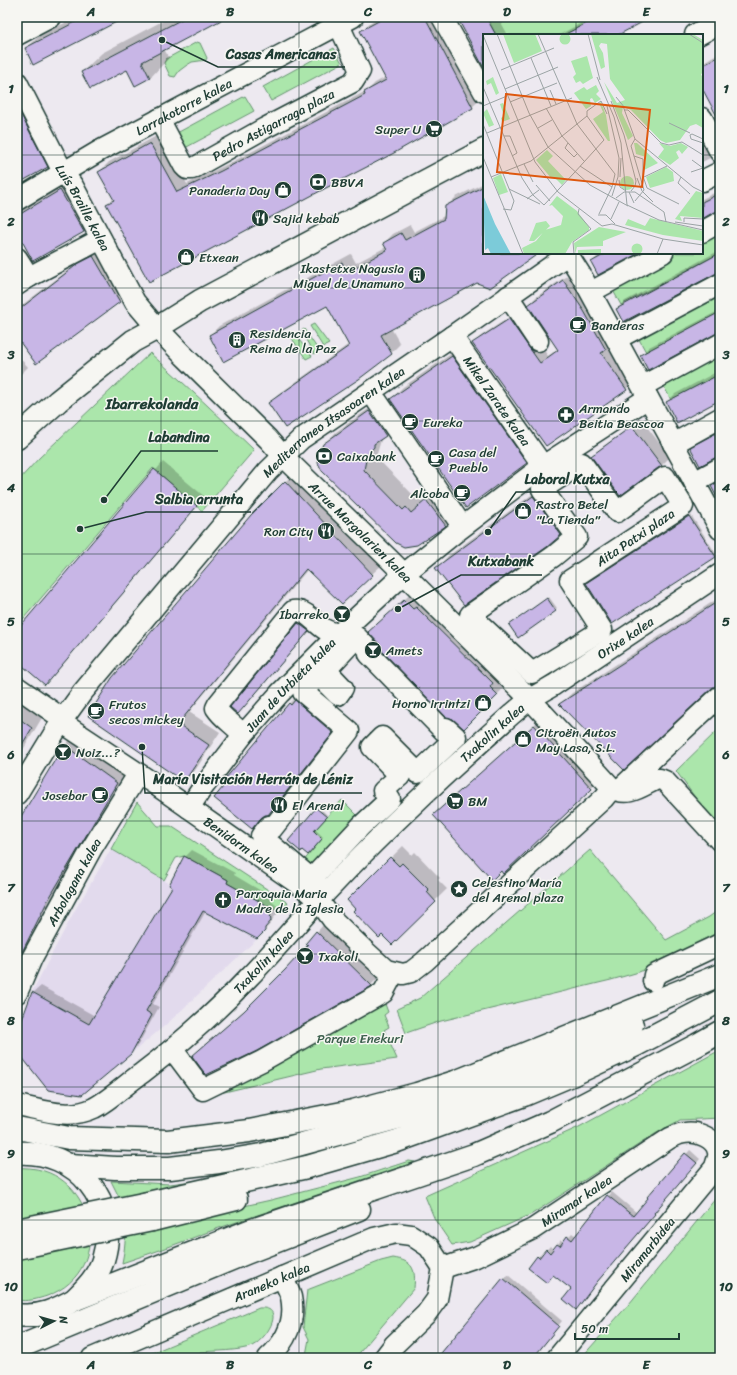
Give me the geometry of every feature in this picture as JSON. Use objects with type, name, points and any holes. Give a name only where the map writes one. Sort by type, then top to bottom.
[{"type":"main road","points":[[698,34],[720,22]]},
{"type":"main road","points":[[17,438],[58,401],[133,341],[200,301],[483,151]]},
{"type":"main road","points":[[17,448],[95,381],[139,349],[157,328]]},
{"type":"main road","points":[[17,1128],[69,1138],[168,1141],[249,1131],[353,1111],[455,1082],[720,975]]},
{"type":"main road","points":[[70,1165],[115,1168],[170,1168],[218,1162],[261,1154],[405,1116],[451,1101],[555,1062],[720,984]]},
{"type":"main road","points":[[17,1248],[343,1158],[404,1138],[574,1074],[636,1045],[720,1001]]},
{"type":"main road","points":[[17,1230],[150,1212],[356,1168],[539,1105],[720,1014]]},
{"type":"main road","points":[[20,1318],[52,1312],[76,1299],[249,1231],[474,1155],[550,1122],[720,1032]]},
{"type":"main road","points":[[17,1153],[31,1152],[51,1156],[70,1165],[86,1180],[99,1198],[106,1218],[107,1238],[102,1261],[92,1282],[76,1299]]},
{"type":"main road","points":[[17,1348],[246,1254],[409,1190],[458,1167],[474,1155]]},
{"type":"street","points":[[17,35],[51,17]]},
{"type":"street","points":[[442,17],[483,90]]},
{"type":"street","name":"Pedro Astigarraga plaza","points":[[159,119],[184,166],[187,169],[192,169],[265,128],[353,82],[360,71],[346,21]]},
{"type":"street","name":"Larrakotorre kalea","points":[[17,200],[63,172],[159,119],[346,21]]},
{"type":"street","name":"Luís Braille kalea","points":[[17,82],[63,172],[73,186],[135,302],[157,328]]},
{"type":"street","points":[[703,120],[720,152]]},
{"type":"street","points":[[703,180],[720,172]]},
{"type":"street","points":[[703,231],[720,222]]},
{"type":"street","points":[[17,258],[23,281],[101,239]]},
{"type":"street","points":[[568,254],[649,390],[673,444],[720,529]]},
{"type":"street","name":"Mediterraneo Itsasoaren kalea","points":[[17,794],[62,721],[91,683],[268,471],[283,456],[301,439],[452,336],[568,254]]},
{"type":"street","points":[[600,287],[661,254]]},
{"type":"street","points":[[626,334],[720,284]]},
{"type":"street","points":[[508,296],[538,340]]},
{"type":"street","name":"Arrue Margolarien kalea","points":[[157,328],[268,439],[283,456],[404,574],[617,787]]},
{"type":"street","name":"Mikel Zarate kalea","points":[[452,336],[543,466]]},
{"type":"street","name":"Juan de Urbieta kalea","points":[[188,808],[243,735],[280,693],[339,634],[404,574],[456,532],[543,466],[649,390],[720,344]]},
{"type":"street","points":[[377,401],[458,520]]},
{"type":"street","points":[[673,444],[720,418]]},
{"type":"street","name":"Aita Patxi plaza","points":[[582,463],[617,512],[665,477],[683,506],[570,580],[602,630],[532,673],[470,615],[554,556],[577,537],[542,489],[582,463]]},
{"type":"street","points":[[694,482],[720,468]]},
{"type":"street","name":"Orixe kalea","points":[[530,699],[554,685],[720,574]]},
{"type":"street","name":"Juan de Urbieta kalea","points":[[243,735],[220,714],[216,708],[293,612],[304,612],[328,630],[339,634]]},
{"type":"street","points":[[357,637],[371,652],[369,654],[444,731],[446,728],[456,736],[418,773],[382,737],[372,747],[400,776],[383,791],[390,799],[361,826],[317,873],[314,880],[261,836],[269,826],[272,829],[349,732],[303,692],[318,675],[338,695],[343,688],[326,670],[357,637]]},
{"type":"street","name":"Benidorm kalea","points":[[17,687],[62,721],[304,888],[319,901],[332,919],[386,970],[403,974],[411,972],[424,962],[617,787]]},
{"type":"street","points":[[720,696],[617,787],[622,793],[630,792],[657,779],[665,781],[720,842]]},
{"type":"street","name":"Txakolin kalea","points":[[17,1105],[62,1114],[79,1113],[94,1108],[172,1049],[212,1014],[250,977],[297,923],[387,829],[425,792],[530,699]]},
{"type":"street","name":"Arbolagana kalea","points":[[17,993],[32,958],[92,848],[138,774]]},
{"type":"street","points":[[653,981],[654,976],[720,944]]},
{"type":"street","points":[[176,1054],[203,1090],[262,1061],[383,993],[391,978]]},
{"type":"street","name":"Miramar kalea","points":[[442,1268],[476,1257],[533,1229],[670,1138],[684,1133],[713,1135]]},
{"type":"street","name":"Miramarbidea","points":[[557,1358],[715,1167],[719,1154],[714,1143],[713,1135]]},
{"type":"street","name":"Araneko kalea","points":[[92,1358],[374,1238],[396,1233],[411,1236],[429,1247],[442,1268]]},
{"type":"street","points":[[384,1358],[394,1344],[426,1314],[438,1299],[442,1268]]},
{"type":"street","points":[[268,1358],[279,1349],[291,1326],[291,1296],[282,1277]]},
{"type":"shaded area","points":[[111,849],[161,877],[172,887],[257,939],[169,1022],[82,1095],[48,1090],[17,1051],[17,1033],[32,992],[74,912]]},
{"type":"green space","points":[[486,17],[598,17],[566,34],[495,34]]},
{"type":"green space","points":[[197,42],[200,43],[207,58],[206,60],[192,62],[179,71],[175,77],[170,76],[164,63],[166,59]]},
{"type":"green space","points":[[334,48],[342,63],[271,101],[263,87]]},
{"type":"green space","points":[[245,96],[254,111],[185,148],[177,133]]},
{"type":"green space","points":[[720,227],[720,253],[621,305],[610,285],[669,254],[703,254],[703,236]]},
{"type":"green space","points":[[720,287],[720,312],[646,352],[635,332]]},
{"type":"green space","points":[[314,324],[329,344],[323,347],[310,326]]},
{"type":"green space","points":[[304,329],[319,351],[314,354],[301,331]]},
{"type":"green space","points":[[295,335],[312,356],[306,359],[291,337]]},
{"type":"green space","points":[[720,347],[720,374],[671,400],[660,379]]},
{"type":"green space","points":[[150,353],[254,450],[202,511],[153,468],[17,626],[17,482],[39,458]]},
{"type":"green space","points":[[720,728],[720,816],[712,821],[676,771]]},
{"type":"green space","points":[[342,800],[358,816],[317,873],[302,863],[322,839],[314,831]]},
{"type":"green space","points":[[137,802],[158,826],[171,826],[288,903],[282,911],[266,905],[227,883],[228,880],[184,856],[176,858],[164,880],[111,849]]},
{"type":"green space","points":[[590,850],[666,940],[709,917],[720,909],[720,936],[639,972],[441,1021],[406,1033],[397,1009],[420,998]]},
{"type":"green space","name":"Parque Enekuri","points":[[388,1002],[385,1004],[388,1012],[384,1015],[389,1027],[384,1030],[397,1059],[321,1069],[212,1095]]},
{"type":"green space","points":[[720,1050],[720,1118],[680,1120],[655,1134],[532,1214],[470,1242],[452,1245],[435,1220],[425,1196],[579,1127]]},
{"type":"green space","points":[[409,1161],[415,1162],[216,1229],[122,1263],[126,1232],[271,1200],[360,1177]]},
{"type":"green space","points":[[17,1168],[43,1171],[64,1182],[79,1199],[88,1220],[89,1242],[84,1264],[70,1283],[47,1296],[21,1301],[17,1300]]},
{"type":"green space","points":[[238,1175],[121,1201],[111,1181],[170,1184]]},
{"type":"green space","points":[[720,1189],[720,1358],[581,1358],[629,1304],[716,1198]]},
{"type":"green space","points":[[393,1258],[405,1261],[412,1267],[414,1271],[414,1288],[355,1358],[305,1358],[309,1339],[303,1327],[307,1290],[381,1261]]},
{"type":"green space","points":[[259,1308],[267,1309],[272,1312],[272,1324],[263,1337],[252,1346],[234,1350],[200,1352],[199,1357],[140,1358]]},
{"type":"building","points":[[85,17],[126,17],[33,65],[25,48]]},
{"type":"building","points":[[186,17],[227,17],[142,62],[150,78],[135,86],[127,70],[90,89],[81,72]]},
{"type":"building","points":[[386,17],[425,17],[473,108],[394,153],[149,282],[106,204],[114,200],[98,172],[150,143],[177,192],[221,171],[365,95],[364,92],[386,80],[360,31]]},
{"type":"building","points":[[457,17],[486,17],[495,34],[483,34],[483,66]]},
{"type":"building","points":[[598,17],[652,17],[620,34],[566,34]]},
{"type":"building","points":[[720,56],[720,122],[703,90],[703,65]]},
{"type":"building","points":[[17,107],[48,167],[17,184]]},
{"type":"building","points":[[483,187],[483,254],[538,254],[490,288],[477,283],[381,335],[392,354],[359,379],[285,428],[268,403],[349,346],[327,306],[223,362],[209,335],[342,262],[347,272],[387,250],[383,243],[401,233],[405,240],[444,219],[445,206]]},
{"type":"building","points":[[60,190],[84,232],[33,261],[17,232],[17,216]]},
{"type":"building","points":[[720,193],[720,211],[714,212],[703,218],[703,202]]},
{"type":"building","points":[[720,253],[720,273],[715,274],[623,322],[616,309]]},
{"type":"building","points":[[605,254],[637,254],[598,275],[591,262]]},
{"type":"building","points":[[93,256],[120,302],[36,364],[17,338],[17,311],[79,263]]},
{"type":"building","points":[[563,280],[584,311],[606,350],[601,353],[627,390],[546,446],[472,343],[509,319],[540,363],[558,350],[528,305]]},
{"type":"building","points":[[720,312],[720,333],[715,334],[648,370],[640,355]]},
{"type":"building","points":[[452,356],[527,463],[466,508],[390,399]]},
{"type":"building","points":[[720,374],[720,400],[677,423],[666,402]]},
{"type":"building","points":[[369,411],[386,436],[374,444],[374,447],[366,460],[364,470],[403,510],[406,507],[411,513],[426,500],[446,526],[417,545],[404,547],[396,543],[322,471],[318,463],[318,456],[323,444]]},
{"type":"building","points":[[632,426],[662,466],[620,496],[591,456]]},
{"type":"building","points":[[720,431],[720,457],[700,466],[690,447]]},
{"type":"building","points":[[154,469],[197,506],[45,685],[17,661],[17,630]]},
{"type":"building","points":[[285,481],[373,575],[342,604],[306,569],[178,724],[209,745],[184,782],[88,716],[112,678],[251,515]]},
{"type":"building","points":[[720,481],[720,503],[711,486]]},
{"type":"building","points":[[533,496],[561,535],[547,547],[464,605],[435,568]]},
{"type":"building","points":[[689,516],[716,557],[612,624],[586,583]]},
{"type":"building","points":[[547,598],[556,611],[518,638],[509,625]]},
{"type":"building","points":[[404,600],[413,609],[416,607],[493,683],[490,687],[498,695],[464,729],[453,719],[446,717],[382,651],[379,644],[368,632]]},
{"type":"building","points":[[720,600],[720,685],[712,688],[624,770],[559,704]]},
{"type":"building","points":[[298,623],[309,631],[238,714],[230,707]]},
{"type":"building","points":[[295,700],[333,733],[268,815],[265,815],[260,819],[252,829],[214,798],[223,787],[220,785],[289,703],[291,705]]},
{"type":"building","points":[[17,717],[32,728],[17,753]]},
{"type":"building","points":[[534,725],[592,789],[503,874],[501,871],[492,880],[433,815]]},
{"type":"building","points":[[64,745],[117,783],[47,902],[17,962],[17,823]]},
{"type":"building","points":[[316,808],[327,817],[314,831],[322,839],[308,855],[302,850],[301,852],[288,841]]},
{"type":"building","points":[[184,856],[228,880],[227,883],[266,905],[265,908],[270,913],[271,921],[265,928],[265,931],[257,939],[203,911],[146,1011],[152,1015],[131,1054],[82,1095],[48,1090],[17,1051],[17,1033],[32,992],[89,1024],[172,887],[169,885]]},
{"type":"building","points":[[390,857],[399,866],[402,863],[429,890],[427,892],[436,902],[392,945],[382,935],[379,938],[353,911],[355,909],[347,900]]},
{"type":"building","points":[[316,931],[372,986],[257,1051],[206,1075],[192,1056],[244,1011],[285,970],[308,945],[306,943]]},
{"type":"building","points":[[685,1153],[697,1163],[597,1282],[576,1310],[563,1299],[571,1289],[553,1275],[547,1283],[528,1268],[537,1256],[539,1258],[546,1249],[550,1253],[557,1244],[560,1246],[567,1236],[572,1240],[607,1195],[633,1216],[648,1198],[647,1197]]},
{"type":"building","points":[[503,1278],[559,1326],[533,1358],[437,1358]]},
{"type":"place","name":"Casas Americanas","points":[[162,40]]},
{"type":"place","name":"Super U","points":[[434,129]]},
{"type":"place","name":"BBVA","points":[[318,182]]},
{"type":"place","name":"Panaderia Day","points":[[283,190]]},
{"type":"place","name":"Sajid kebab","points":[[260,218]]},
{"type":"place","name":"Etxean","points":[[186,257]]},
{"type":"place","name":"Ikastetxe Nagusia Miguel de Unamuno","points":[[417,275]]},
{"type":"place","name":"Banderas","points":[[578,325]]},
{"type":"place","name":"Residencia Reina de la Paz","points":[[237,340]]},
{"type":"place","name":"Armando Beitia Beascoa","points":[[566,415]]},
{"type":"place","name":"Eureka","points":[[410,422]]},
{"type":"place","name":"Caixabank","points":[[324,456]]},
{"type":"place","name":"Casa del Pueblo","points":[[436,459]]},
{"type":"place","name":"Alcoba","points":[[462,493]]},
{"type":"place","name":"Labandina","points":[[104,500]]},
{"type":"place","name":"Rastro Betel \"La Tienda\"","points":[[523,511]]},
{"type":"place","name":"Salbia arrunta","points":[[80,529]]},
{"type":"place","name":"Ron City","points":[[326,531]]},
{"type":"place","name":"Laboral Kutxa","points":[[488,532]]},
{"type":"place","name":"Kutxabank","points":[[398,609]]},
{"type":"place","name":"Ibarreko","points":[[342,614]]},
{"type":"place","name":"Amets","points":[[373,650]]},
{"type":"place","name":"Horno irrintzi","points":[[483,703]]},
{"type":"place","name":"Frutos secos mickey","points":[[96,711]]},
{"type":"place","name":"Citroën Autos May Lasa, S.L.","points":[[523,739]]},
{"type":"place","name":"María Visitación Herrán de Léniz","points":[[142,747]]},
{"type":"place","name":"Noiz...?","points":[[63,752]]},
{"type":"place","name":"Josebar","points":[[100,795]]},
{"type":"place","name":"BM","points":[[455,801]]},
{"type":"place","name":"El Arenal","points":[[279,805]]},
{"type":"place","name":"Celestino María del Arenal plaza","points":[[459,889]]},
{"type":"place","name":"Parroquia Maria Madre de la Iglesia","points":[[223,900]]},
{"type":"place","name":"Txakoli","points":[[305,956]]},
{"type":"district","name":"Ibarrekolanda","points":[[152,404]]}]
